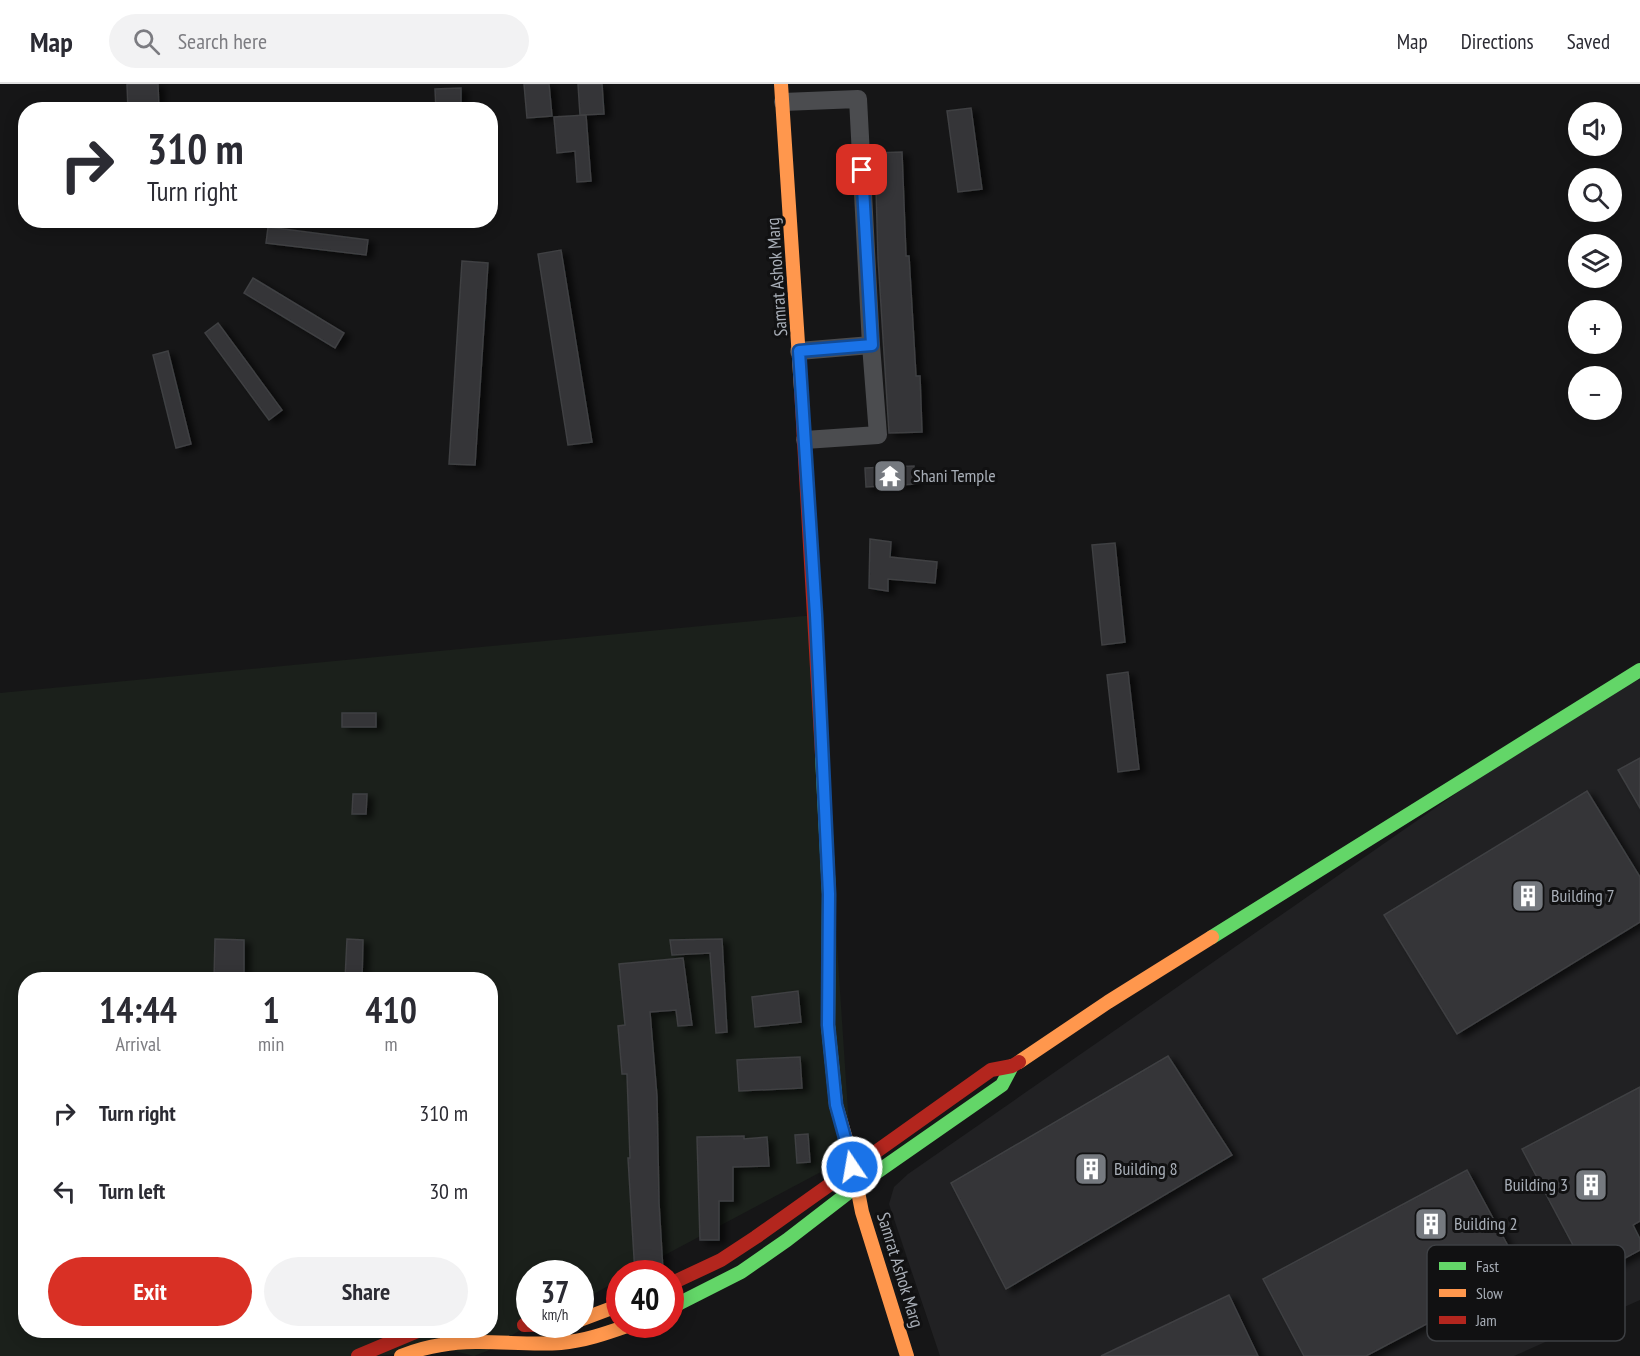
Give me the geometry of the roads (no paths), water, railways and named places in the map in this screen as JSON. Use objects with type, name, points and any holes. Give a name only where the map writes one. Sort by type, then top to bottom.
[{"type":"street","points":[[782,93],[858,99],[878,435],[805,440]]},
{"type":"street","name":"Samrat Ashok Marg","points":[[782,93],[805,440],[829,894],[828,1025],[836,1105],[862,1212],[908,1356]]},
{"type":"street","points":[[799,351],[872,345]]},
{"type":"street","points":[[684,1277],[721,1260],[756,1237],[991,1070],[1012,1066],[1108,1002],[1640,670]]},
{"type":"street","points":[[684,1301],[741,1272],[857,1186],[1002,1085],[1012,1066]]},
{"type":"street","points":[[401,1356],[418,1349],[452,1341],[563,1343],[606,1333]]},
{"type":"street","points":[[358,1356],[401,1338]]},
{"type":"street","points":[[498,1356],[527,1343]]},
{"type":"place","name":"Shani Temple","points":[[890,476]]},
{"type":"place","name":"Building 7","points":[[1528,896]]},
{"type":"place","name":"Building 8","points":[[1091,1169]]},
{"type":"place","name":"Building 3","points":[[1591,1185]]},
{"type":"place","name":"Building 2","points":[[1431,1224]]}]
